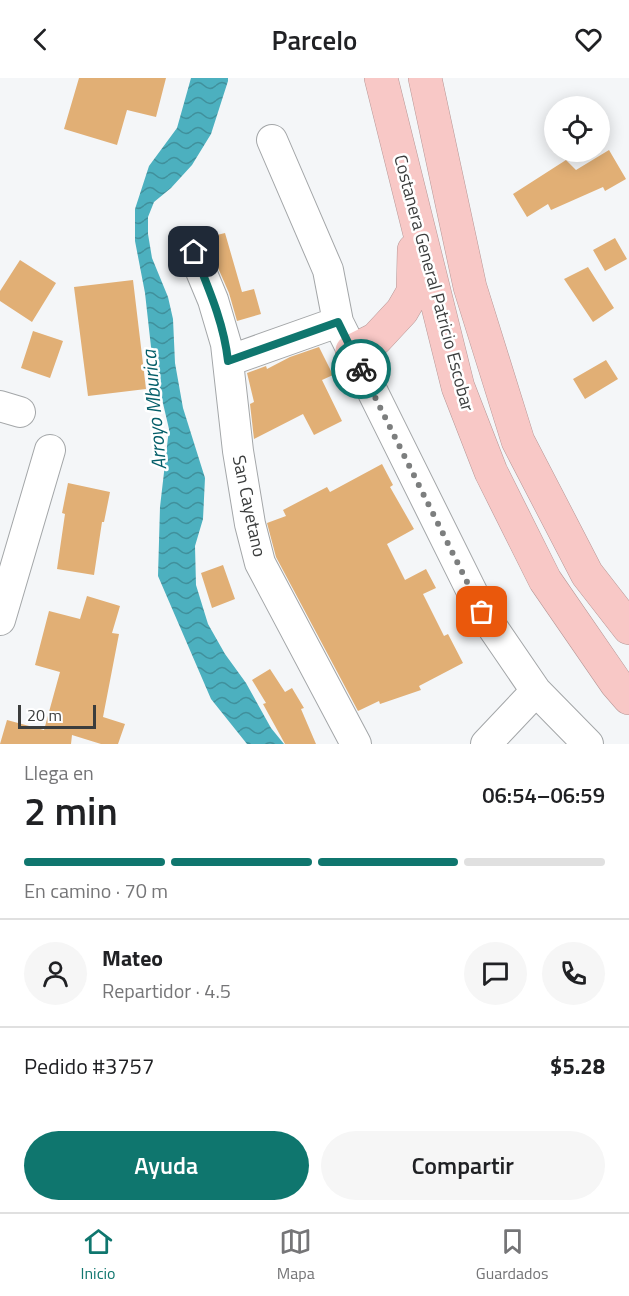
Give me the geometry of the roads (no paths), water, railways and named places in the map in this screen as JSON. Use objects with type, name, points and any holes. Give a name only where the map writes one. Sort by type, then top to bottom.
[{"type":"highway","name":"Costanera General Patricio Escobar","points":[[381,78],[458,387],[491,472],[544,580],[629,698]]},
{"type":"highway","name":"Costanera General Patricio Escobar","points":[[425,78],[470,286],[518,441],[587,574],[629,628]]},
{"type":"highway","points":[[352,351],[376,339],[402,312],[413,292],[415,255],[407,185]]},
{"type":"street","points":[[272,140],[328,270],[338,322],[482,612],[536,691],[588,744]]},
{"type":"street","name":"San Cayetano","points":[[194,252],[213,300],[226,344],[239,462],[250,524],[260,563],[356,744]]},
{"type":"street","points":[[228,361],[338,322]]},
{"type":"street","points":[[0,620],[50,450]]},
{"type":"street","points":[[486,744],[536,691]]},
{"type":"water","points":[[191,78],[228,78],[228,81],[211,134],[192,165],[171,188],[154,202],[148,217],[148,234],[152,258],[168,297],[173,319],[175,363],[183,408],[205,478],[203,519],[195,546],[196,585],[208,624],[225,654],[246,683],[271,728],[284,744],[247,744],[211,699],[158,576],[160,507],[169,429],[152,356],[145,293],[135,241],[135,209],[149,166],[177,128]]},
{"type":"water label","name":"Arroyo Mburica","points":[[154,410]]}]
